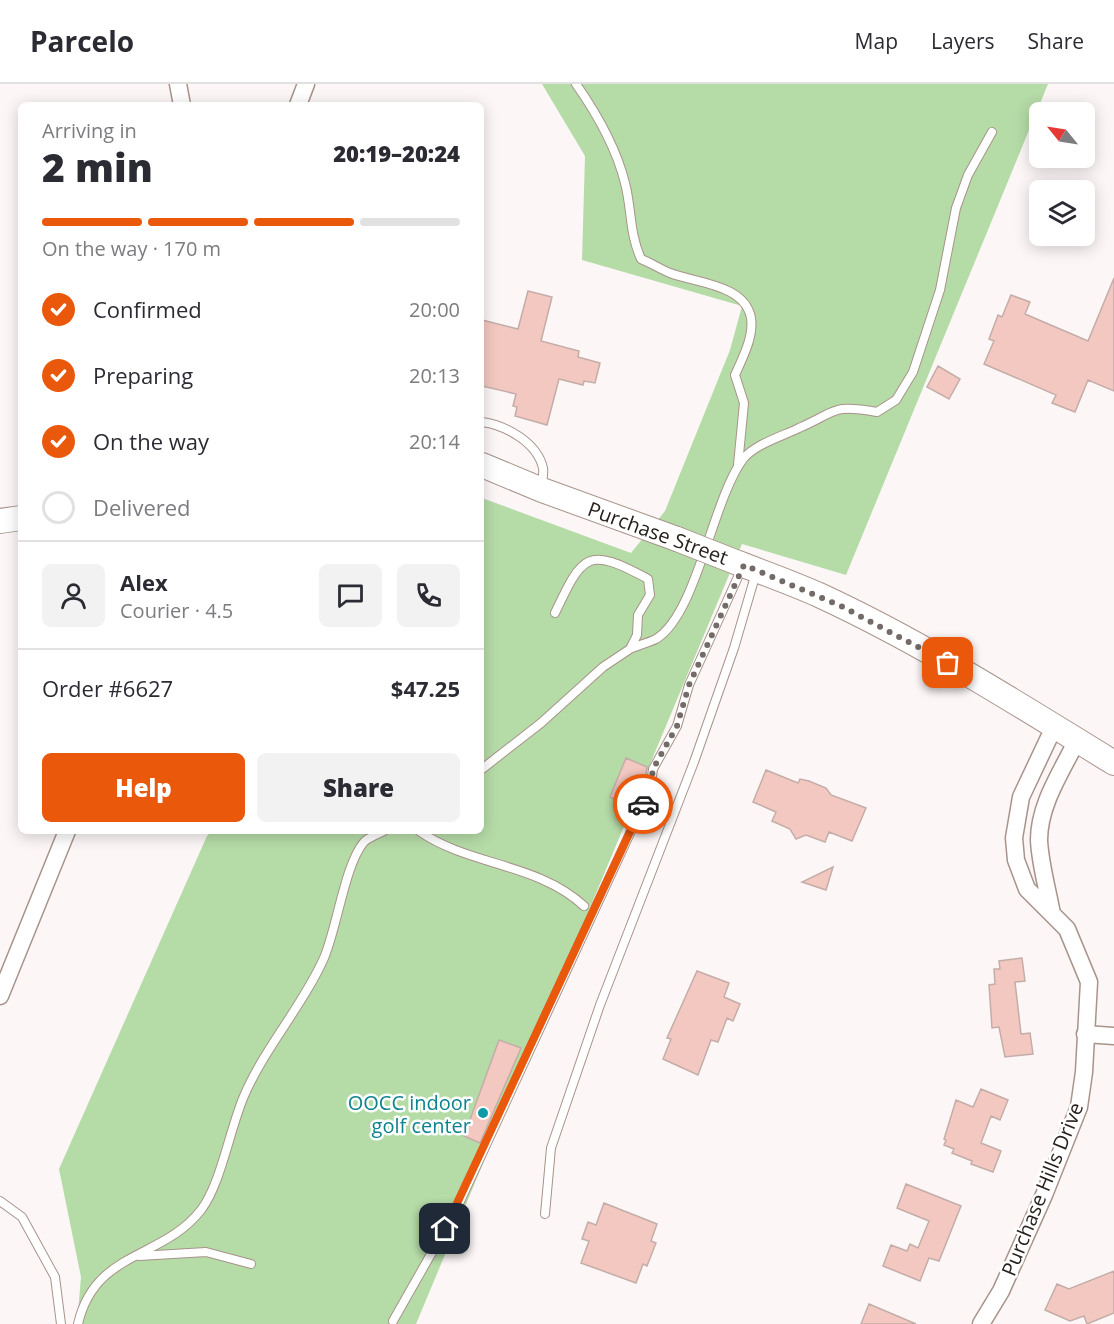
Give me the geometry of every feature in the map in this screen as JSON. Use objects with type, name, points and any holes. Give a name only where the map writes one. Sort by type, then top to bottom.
[{"type":"main road","name":"Purchase Street","points":[[484,466],[817,594],[872,622],[1114,763]]},
{"type":"main road","points":[[0,521],[18,518]]},
{"type":"street","points":[[178,84],[181,102]]},
{"type":"street","points":[[299,102],[306,84]]},
{"type":"street","name":"Purchase Hills Drive","points":[[981,1324],[1001,1291],[1044,1196],[1078,1107],[1084,1072],[1084,1034],[1089,982],[1067,929],[1027,889],[1016,860],[1014,838],[1022,797],[1054,727]]},
{"type":"street","name":"Purchase Hills Drive","points":[[1052,914],[1040,835],[1044,808],[1077,740]]},
{"type":"street","points":[[0,996],[66,834]]},
{"type":"street","points":[[1014,838],[1040,835]]},
{"type":"street","points":[[1084,1034],[1114,1036]]},
{"type":"lane","points":[[576,84],[606,130],[625,183],[632,239],[641,259],[671,273],[717,286],[741,299],[751,318],[747,346],[735,375],[744,403],[737,471]]},
{"type":"lane","points":[[484,767],[541,723],[603,667],[630,649],[656,638],[676,619],[744,458],[834,409],[849,407],[877,412],[896,400],[913,372],[937,300],[956,208],[968,175],[992,132]]},
{"type":"lane","points":[[484,422],[495,424],[518,436],[535,451],[543,468],[542,490]]},
{"type":"lane","points":[[555,613],[571,580],[583,563],[602,558],[627,568],[648,579],[650,595],[638,615],[637,636],[630,649]]},
{"type":"lane","points":[[545,1214],[551,1148],[600,1005],[694,762],[734,648],[746,566]]},
{"type":"lane","points":[[393,1321],[461,1200],[650,790],[653,769],[677,726],[689,685],[746,566]]},
{"type":"lane","points":[[78,1324],[82,1306],[97,1282],[134,1256],[176,1232],[201,1210],[217,1176],[245,1094],[306,993],[324,957],[354,862],[365,841],[378,834]]},
{"type":"lane","points":[[424,834],[461,851],[549,880],[584,906]]},
{"type":"lane","points":[[0,1201],[22,1217],[55,1277],[61,1324]]},
{"type":"lane","points":[[134,1256],[206,1252],[251,1264]]},
{"type":"green space","points":[[542,84],[1048,84],[1041,102],[1029,102],[1029,130],[846,575],[742,544],[416,1324],[77,1324],[81,1277],[59,1169],[207,836],[209,834],[484,834],[484,499],[631,553],[665,511],[730,350],[742,306],[582,260],[585,156]]},
{"type":"building","points":[[1114,278],[1114,391],[1088,380],[1075,412],[1052,403],[1056,395],[984,364],[994,341],[989,339],[998,315],[1002,317],[1011,295],[1030,302],[1025,314],[1088,341]]},
{"type":"building","points":[[528,291],[552,297],[541,341],[579,351],[578,357],[600,363],[595,383],[584,381],[583,385],[559,379],[547,425],[515,416],[517,407],[513,406],[516,394],[484,386],[484,320],[518,329]]},
{"type":"building","points":[[938,366],[960,379],[949,399],[927,387]]},
{"type":"building","points":[[626,758],[647,767],[645,779],[633,807],[610,797]]},
{"type":"building","points":[[766,770],[798,783],[800,779],[809,781],[826,788],[831,795],[866,808],[852,841],[829,832],[825,842],[806,835],[796,839],[790,829],[772,821],[776,812],[753,802]]},
{"type":"building","points":[[833,867],[826,890],[802,882]]},
{"type":"building","points":[[1022,958],[1025,981],[1015,982],[1021,1034],[1030,1033],[1033,1054],[1005,1057],[999,1027],[992,1028],[989,985],[995,984],[994,969],[1000,969],[999,961]]},
{"type":"building","points":[[697,971],[729,983],[724,997],[740,1004],[733,1021],[727,1018],[718,1042],[711,1040],[698,1075],[663,1059],[671,1039],[667,1038]]},
{"type":"building","name":"OOCC indoor golf center","points":[[499,1040],[521,1048],[480,1143],[464,1136]]},
{"type":"building","points":[[981,1089],[1008,1100],[1000,1120],[991,1116],[981,1143],[1001,1151],[993,1172],[971,1164],[972,1161],[952,1153],[954,1149],[944,1145],[956,1100],[973,1107]]},
{"type":"building","points":[[906,1184],[961,1206],[939,1261],[929,1258],[920,1281],[883,1266],[891,1245],[907,1251],[910,1244],[918,1248],[929,1221],[897,1208]]},
{"type":"building","points":[[604,1203],[657,1224],[651,1241],[656,1243],[647,1266],[643,1264],[636,1283],[581,1263],[589,1241],[582,1239],[588,1222],[596,1225]]},
{"type":"building","points":[[1114,1271],[1114,1313],[1087,1324],[1084,1316],[1070,1321],[1045,1310],[1057,1284],[1069,1289]]},
{"type":"building","points":[[869,1304],[916,1324],[861,1324]]},
{"type":"way so far","points":[[643,804],[650,790],[653,769],[677,726],[689,685],[744,565],[817,594],[948,663]]},
{"type":"place","name":"OOCC indoor golf center","points":[[483,1113]]},
{"type":"route","points":[[445,1229],[456,1210],[643,804]]}]
